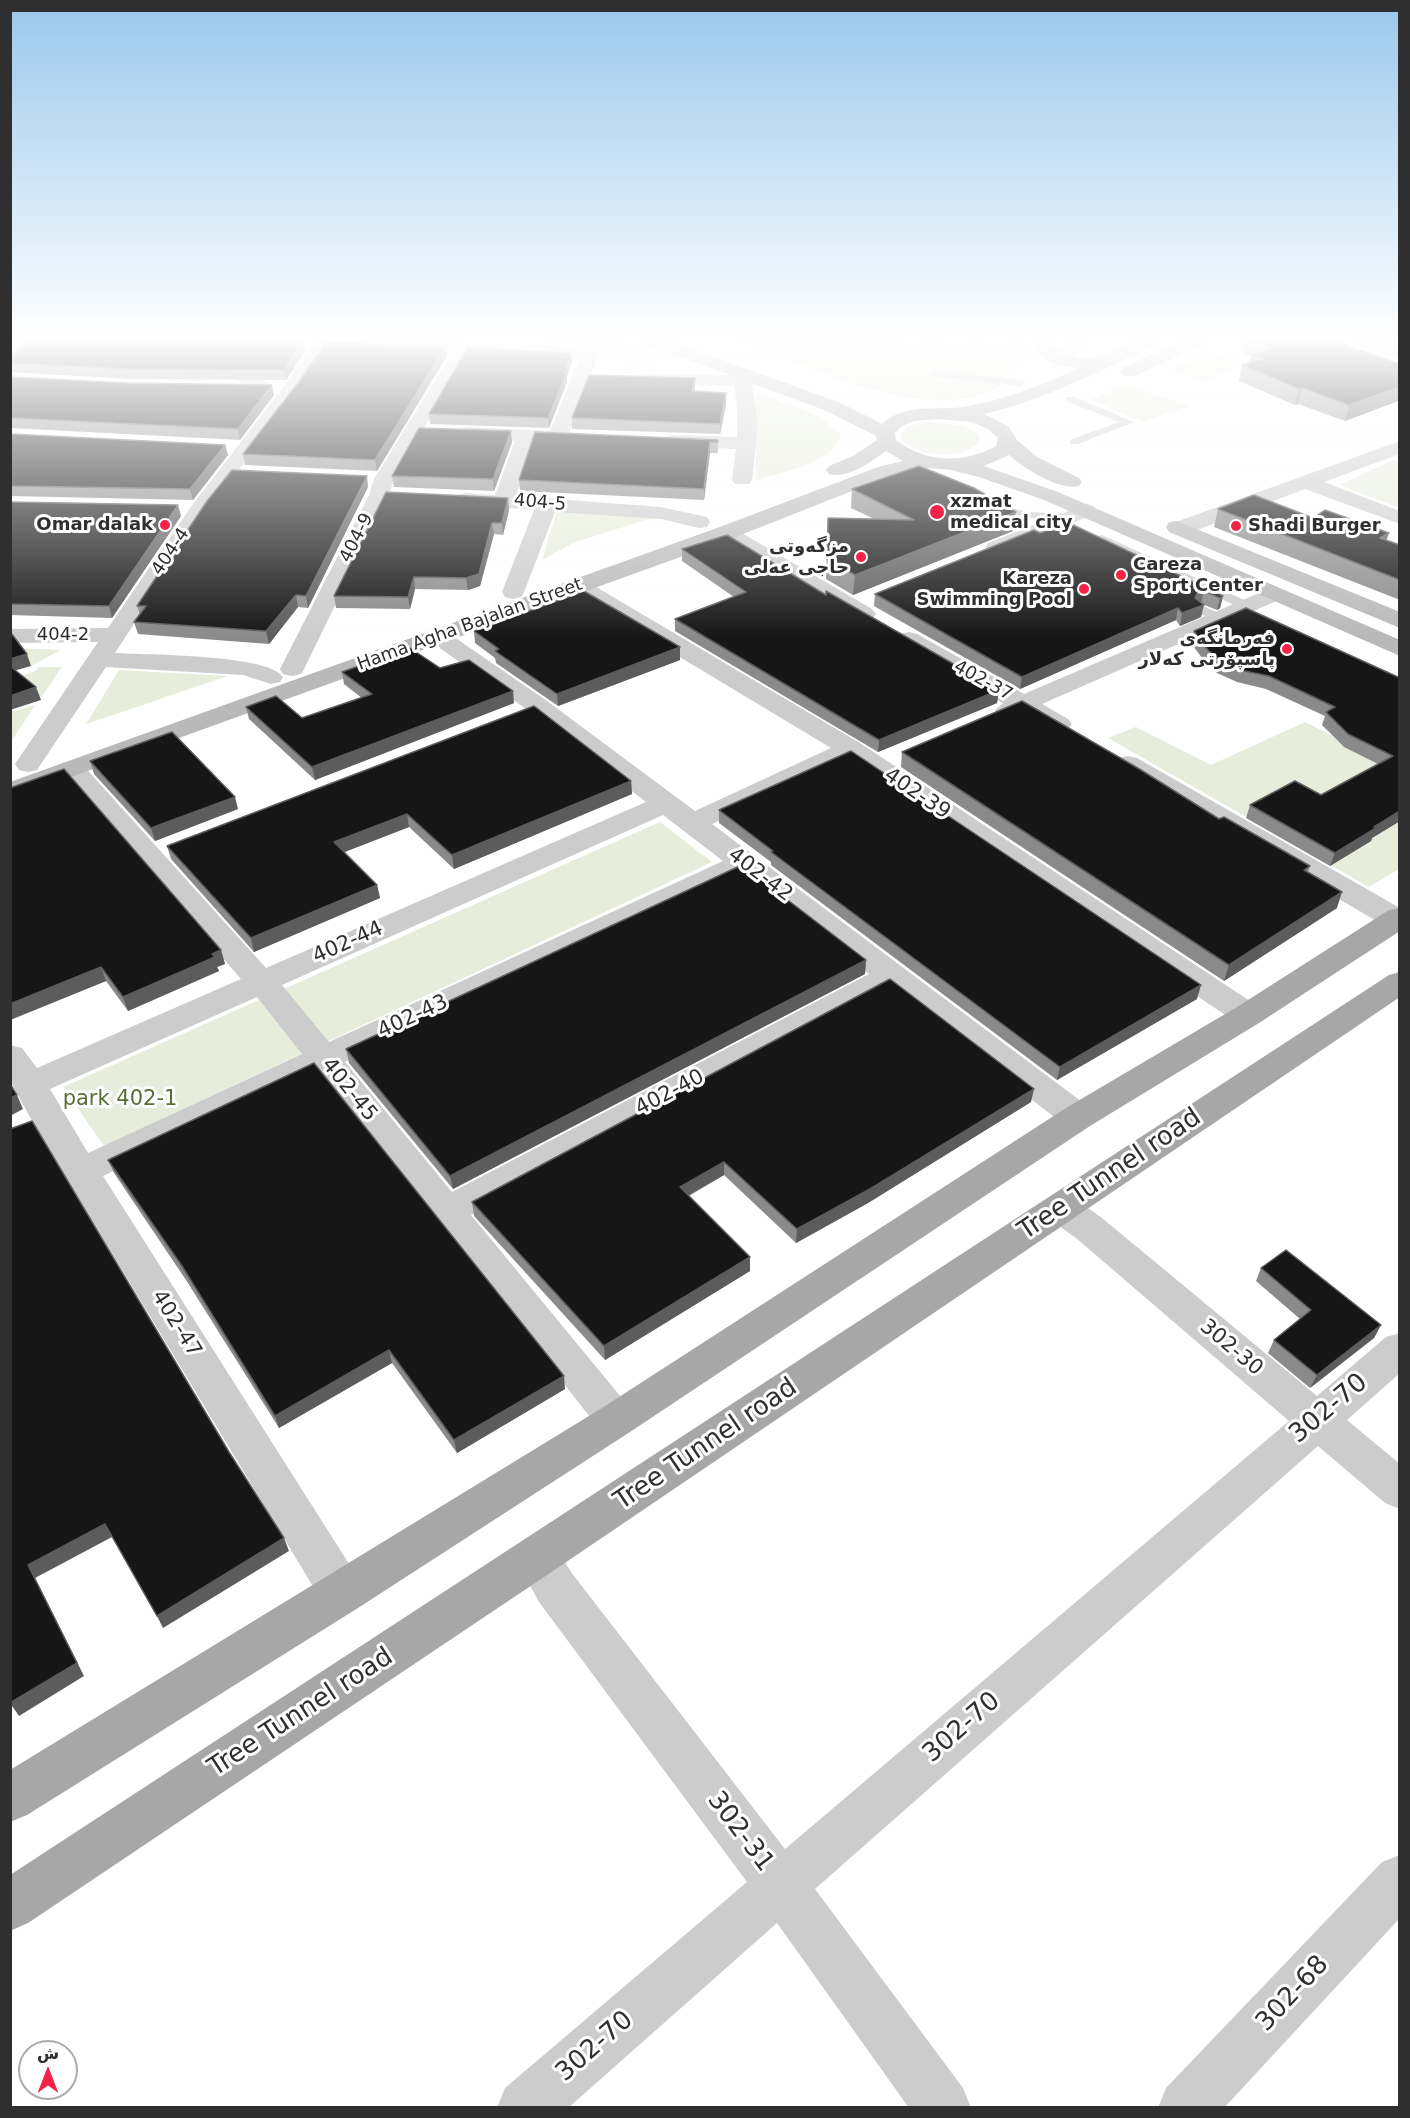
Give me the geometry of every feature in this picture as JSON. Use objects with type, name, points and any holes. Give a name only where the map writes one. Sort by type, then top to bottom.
[{"type":"main road","points":[[807,480],[860,460],[883,440]]},
{"type":"main road","points":[[889,440],[903,454],[926,467],[992,474],[1078,513],[1400,649]]},
{"type":"main road","points":[[926,467],[969,463],[991,458],[1005,449],[1008,440]]},
{"type":"main road","points":[[1008,440],[1078,513]]},
{"type":"main road","name":"Hama Agha Bajalan Street","points":[[19,767],[513,592],[654,548],[725,533],[926,467]]},
{"type":"main road","name":"Hama Agha Bajalan Street","points":[[10,791],[578,586],[654,548],[699,522],[786,488]]},
{"type":"main road","points":[[1159,519],[1400,621]]},
{"type":"main road","points":[[14,1785],[342,1593],[616,1420],[1078,1118],[1248,1015],[1398,918]]},
{"type":"main road","name":"Tree Tunnel road","points":[[10,1905],[1400,982]]},
{"type":"street","name":"404-4","points":[[19,767],[99,660],[200,508],[253,440]]},
{"type":"street","name":"404-9","points":[[282,673],[408,440]]},
{"type":"street","points":[[504,501],[525,440]]},
{"type":"street","points":[[652,440],[747,443]]},
{"type":"street","points":[[742,480],[747,440]]},
{"type":"street","points":[[223,447],[247,448]]},
{"type":"street","points":[[1181,528],[1196,520],[1400,447]]},
{"type":"street","points":[[228,473],[250,474]]},
{"type":"street","points":[[362,479],[401,496]]},
{"type":"street","points":[[1304,482],[1400,518]]},
{"type":"street","name":"404-5","points":[[447,498],[661,513],[699,522]]},
{"type":"street","points":[[513,592],[547,504]]},
{"type":"street","points":[[177,508],[200,508]]},
{"type":"street","points":[[978,555],[1078,513]]},
{"type":"street","name":"402-37","points":[[725,533],[861,602],[886,626],[1398,918]]},
{"type":"street","name":"402-39","points":[[578,586],[851,749],[1248,1015]]},
{"type":"street","points":[[981,721],[1210,614],[1247,606],[1273,594]]},
{"type":"street","name":"404-2","points":[[10,636],[115,635]]},
{"type":"street","name":"402-42","points":[[441,635],[449,644],[538,706],[1078,1118]]},
{"type":"street","points":[[99,660],[246,668],[282,673]]},
{"type":"street","points":[[505,719],[538,706]]},
{"type":"street","points":[[692,823],[851,749]]},
{"type":"street","points":[[876,766],[908,753]]},
{"type":"street","name":"402-45","points":[[72,769],[162,851],[261,981],[616,1420]]},
{"type":"street","name":"402-44","points":[[27,1095],[261,981],[666,803]]},
{"type":"street","name":"402-43","points":[[82,1171],[744,862]]},
{"type":"street","name":"402-40","points":[[448,1211],[892,975]]},
{"type":"street","name":"402-47","points":[[27,1095],[82,1171],[342,1593]]},
{"type":"street","name":"302-30","points":[[1061,1208],[1089,1227],[1400,1490]]},
{"type":"street","name":"302-70","points":[[525,2108],[1400,1349]]},
{"type":"street","name":"302-31","points":[[537,1557],[555,1587],[781,1885],[943,2108]]},
{"type":"street","name":"302-68","points":[[1186,2108],[1400,1880]]},
{"type":"lane","points":[[1074,442],[1080,440]]},
{"type":"lane","points":[[978,500],[1028,515],[1078,513]]},
{"type":"lane","points":[[1096,536],[1247,606]]},
{"type":"green space","points":[[756,440],[839,440],[828,453],[806,465],[756,480]]},
{"type":"green space","points":[[903,440],[980,440],[974,447],[953,454],[928,453]]},
{"type":"green space","points":[[1393,460],[1399,462],[1399,508],[1340,485]]},
{"type":"green space","points":[[558,507],[668,513],[575,542],[542,560]]},
{"type":"green space","points":[[17,648],[61,650],[31,666]]},
{"type":"green space","points":[[37,667],[62,667],[40,699],[15,678],[38,670]]},
{"type":"green space","points":[[119,670],[228,676],[86,724]]},
{"type":"green space","points":[[35,705],[11,742],[11,712]]},
{"type":"green space","points":[[1305,722],[1331,735],[1344,747],[1399,749],[1343,826],[1399,813],[1399,869],[1369,887],[1108,738],[1136,727],[1211,765]]},
{"type":"green space","name":"park 402-1","points":[[660,822],[712,862],[104,1146],[63,1087]]},
{"type":"building","points":[[10,440],[124,440],[225,445],[190,489],[10,486]]},
{"type":"building","points":[[254,440],[388,440],[375,460],[243,454]]},
{"type":"building","points":[[412,440],[508,440],[493,479],[392,476]]},
{"type":"building","points":[[532,440],[718,440],[718,442],[710,442],[704,489],[519,480]]},
{"type":"building","points":[[919,466],[974,488],[1016,512],[855,575],[827,559],[828,518],[914,520],[852,489]]},
{"type":"building","points":[[232,470],[367,476],[306,596],[296,595],[266,631],[134,622],[146,606],[137,606],[207,501]]},
{"type":"building","points":[[386,492],[508,498],[502,523],[492,523],[479,574],[466,578],[414,577],[408,597],[334,596]]},
{"type":"building","points":[[1254,495],[1313,518],[1325,510],[1389,533],[1380,538],[1400,545],[1400,580],[1218,509]]},
{"type":"building","points":[[10,502],[178,505],[109,606],[10,604]]},
{"type":"building","points":[[1069,523],[1223,596],[1220,598],[1204,591],[1198,592],[1195,598],[1204,605],[1182,613],[1178,608],[1022,677],[875,594],[1034,530],[1040,533]]},
{"type":"building","points":[[727,535],[826,595],[826,591],[999,690],[879,740],[675,619],[746,592],[682,549]]},
{"type":"building","points":[[584,591],[680,647],[557,694],[495,651],[499,649],[474,631]]},
{"type":"building","points":[[1246,608],[1400,678],[1400,811],[1335,853],[1250,805],[1295,781],[1321,795],[1393,756],[1348,734],[1326,712],[1335,707],[1269,676],[1240,670],[1220,660],[1208,650],[1194,631]]},
{"type":"building","points":[[11,633],[27,654],[10,659]]},
{"type":"building","points":[[410,648],[440,668],[469,660],[513,691],[312,767],[246,707],[276,696],[302,718],[372,694],[342,672]]},
{"type":"building","points":[[10,666],[36,687],[10,696]]},
{"type":"building","points":[[1022,701],[1141,770],[1219,819],[1224,817],[1310,866],[1304,870],[1342,892],[1229,965],[902,752]]},
{"type":"building","points":[[534,706],[631,781],[452,855],[407,814],[334,842],[377,885],[251,938],[167,846]]},
{"type":"building","points":[[172,732],[235,797],[151,828],[90,761]]},
{"type":"building","points":[[851,751],[1201,985],[1060,1067],[771,852],[773,851],[719,810]]},
{"type":"building","points":[[64,769],[221,950],[212,954],[215,957],[123,997],[101,967],[10,1004],[10,788]]},
{"type":"building","points":[[742,865],[866,960],[450,1176],[346,1049]]},
{"type":"building","points":[[890,979],[1034,1089],[870,1189],[797,1229],[724,1162],[680,1187],[750,1257],[604,1346],[472,1202]]},
{"type":"building","points":[[314,1063],[564,1376],[454,1440],[389,1350],[275,1416],[182,1266],[108,1160]]},
{"type":"building","points":[[10,1084],[17,1095],[10,1098]]},
{"type":"building","points":[[32,1121],[229,1452],[284,1538],[157,1616],[105,1524],[28,1565],[77,1663],[10,1703],[10,1129]]},
{"type":"building","points":[[1286,1250],[1381,1325],[1317,1375],[1274,1340],[1311,1310],[1261,1268]]},
{"type":"place","name":"xzmat medical city","points":[[937,512]]},
{"type":"place","name":"Omar dalak","points":[[165,525]]},
{"type":"place","name":"Shadi Burger","points":[[1236,526]]},
{"type":"place","name":"مزگەوتی حاجی عەلی","points":[[861,557]]},
{"type":"place","name":"Careza Sport Center","points":[[1121,575]]},
{"type":"place","name":"Kareza Swimming Pool","points":[[1084,589]]},
{"type":"place","name":"فەرمانگەی پاسپۆرتی کەلار","points":[[1287,649]]}]
